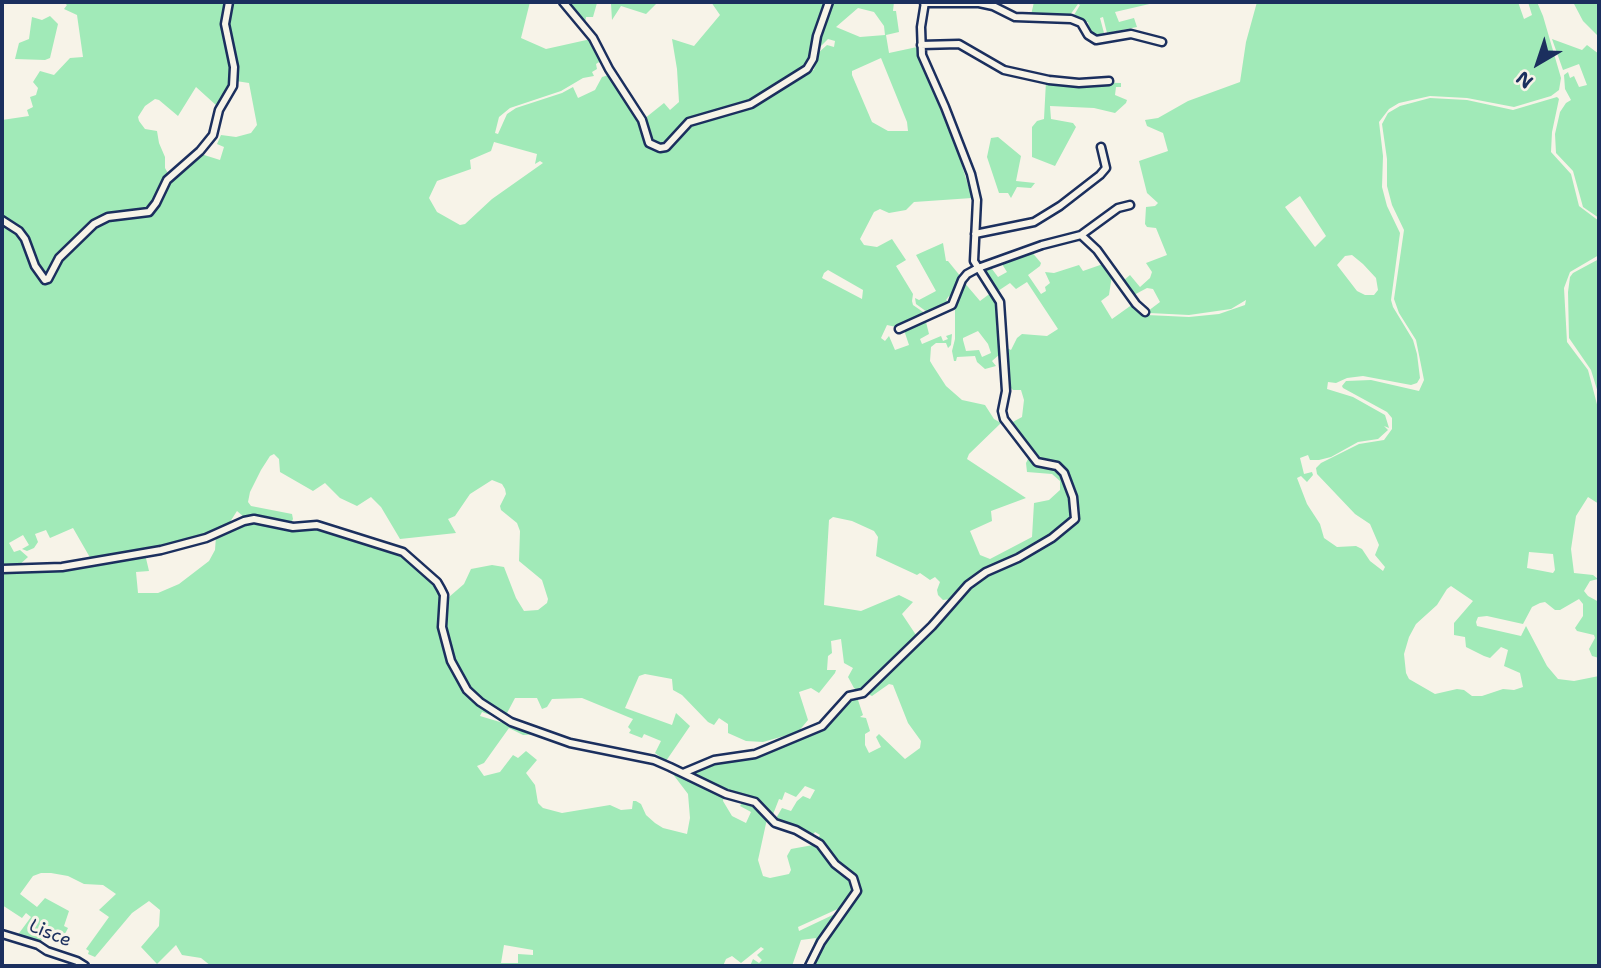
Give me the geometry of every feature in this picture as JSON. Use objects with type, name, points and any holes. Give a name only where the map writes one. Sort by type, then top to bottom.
[{"type":"street","points":[[2,220],[19,231],[35,266],[45,279],[48,279],[64,252],[94,224],[108,217],[149,212],[167,180],[200,151],[213,135],[219,110],[233,86],[234,67],[225,24],[229,2]]},
{"type":"street","points":[[563,2],[599,48],[609,69],[642,120],[649,143],[660,148],[666,146],[689,122],[751,104],[807,69],[813,59],[817,36],[829,2]]},
{"type":"street","points":[[683,773],[714,760],[755,754],[822,726],[849,696],[863,693],[918,640],[968,585],[986,572],[1018,558],[1069,526],[1076,513],[1064,473],[1057,466],[1037,463],[1007,423],[1002,411],[1006,391],[1000,302],[974,261],[977,200],[971,174],[922,55],[921,27],[925,3],[994,4],[1015,17],[1076,20],[1096,40],[1131,34],[1162,42]]},
{"type":"street","points":[[921,45],[959,44],[1004,70],[1049,80],[1079,83],[1109,81]]},
{"type":"street","points":[[975,234],[1034,222],[1060,206],[1106,168],[1101,147]]},
{"type":"street","points":[[899,329],[952,305],[962,280],[978,268],[1042,245],[1081,235],[1118,208],[1130,205]]},
{"type":"street","points":[[1081,235],[1097,250],[1136,304],[1145,312]]},
{"type":"street","points":[[2,569],[62,567],[162,550],[206,538],[254,519],[293,527],[317,525],[403,552],[437,582],[444,595],[442,627],[451,660],[467,690],[480,702],[511,722],[570,743],[654,760],[726,794],[754,802],[775,823],[796,830],[820,844],[835,864],[853,878],[857,891],[821,943],[809,966]]},
{"type":"street","name":"Lisce","points":[[2,934],[38,945],[85,966]]},
{"type":"green space","points":[[63,2],[225,2],[223,26],[233,80],[217,106],[196,87],[178,116],[159,100],[155,99],[145,106],[138,117],[139,121],[145,129],[157,131],[169,175],[161,185],[157,198],[147,210],[97,219],[46,277],[20,229],[2,215],[2,120],[29,116],[27,110],[33,107],[30,97],[36,95],[38,88],[33,82],[40,71],[54,75],[70,58],[83,57],[77,15],[64,9],[67,5]]},
{"type":"green space","points":[[231,2],[530,2],[521,38],[546,49],[591,39],[605,68],[599,62],[596,64],[597,69],[592,72],[594,76],[583,78],[561,91],[510,108],[499,117],[495,133],[498,134],[507,114],[516,108],[573,87],[578,98],[595,90],[602,77],[609,75],[638,118],[646,142],[659,150],[685,126],[733,111],[807,71],[814,70],[817,54],[827,45],[834,47],[835,41],[828,39],[817,50],[819,35],[832,2],[894,2],[893,11],[896,11],[899,32],[886,35],[889,53],[917,47],[958,153],[972,198],[914,202],[906,210],[889,213],[880,209],[874,212],[860,239],[864,245],[877,247],[892,239],[906,260],[896,266],[913,294],[913,305],[926,314],[896,327],[887,325],[881,338],[885,341],[889,336],[895,350],[909,345],[904,330],[925,318],[929,334],[920,339],[922,344],[941,336],[943,341],[948,339],[946,336],[952,334],[948,348],[946,343],[936,343],[931,347],[930,361],[946,386],[962,400],[985,405],[994,419],[1001,423],[967,459],[1026,498],[991,511],[992,521],[970,531],[980,555],[990,559],[1032,537],[1034,503],[1049,500],[1060,490],[1060,481],[1052,474],[1027,472],[1026,463],[1029,457],[1045,468],[1059,470],[1065,480],[1074,515],[1052,535],[967,582],[950,599],[943,600],[937,590],[940,582],[935,577],[930,580],[920,573],[917,575],[876,556],[878,537],[874,531],[852,521],[833,517],[829,520],[824,605],[861,611],[899,595],[913,602],[902,614],[918,638],[860,692],[854,688],[848,677],[853,668],[844,663],[841,639],[831,641],[832,653],[828,656],[827,670],[836,670],[835,673],[819,693],[811,688],[799,692],[808,720],[798,732],[763,742],[746,741],[728,733],[728,724],[719,718],[714,725],[708,722],[682,695],[673,690],[672,679],[645,674],[639,676],[625,708],[672,725],[676,713],[690,726],[666,761],[655,753],[661,741],[644,734],[642,738],[629,733],[631,730],[628,727],[633,719],[582,698],[552,699],[547,707],[542,709],[537,698],[515,698],[506,715],[489,706],[469,689],[451,656],[444,620],[445,605],[449,597],[464,584],[471,569],[492,565],[504,567],[524,611],[538,610],[548,599],[542,580],[519,561],[520,531],[517,523],[501,510],[505,489],[502,484],[492,480],[470,494],[455,516],[448,519],[456,533],[400,539],[381,507],[371,497],[357,506],[340,498],[325,483],[313,491],[280,472],[279,459],[274,454],[261,470],[248,502],[251,506],[292,514],[291,523],[266,517],[245,518],[237,511],[228,525],[205,537],[92,561],[73,528],[50,538],[46,530],[35,534],[38,542],[34,548],[27,551],[22,549],[29,545],[23,535],[9,543],[14,552],[20,550],[28,557],[17,567],[2,567],[2,223],[17,233],[40,281],[45,283],[54,275],[61,259],[96,225],[109,218],[143,216],[166,185],[201,154],[220,160],[224,147],[217,144],[221,135],[236,137],[251,133],[257,125],[249,83],[236,81],[227,22]],"holes":[[[858,8],[874,12],[884,26],[885,35],[860,37],[836,27]],[[881,58],[907,122],[908,131],[888,131],[872,122],[852,71]],[[494,142],[537,154],[535,164],[540,161],[543,163],[492,199],[465,224],[460,225],[437,212],[429,198],[437,181],[471,169],[470,160],[491,151]],[[828,270],[863,290],[862,299],[822,278]]]},
{"type":"green space","points":[[565,2],[658,2],[646,14],[621,6],[612,20],[611,4],[597,3],[593,17],[586,17],[585,25]]},
{"type":"green space","points":[[711,2],[828,2],[811,58],[805,66],[750,103],[686,121],[667,144],[660,146],[651,142],[644,119],[664,103],[670,110],[679,102],[672,39],[694,46],[720,15]]},
{"type":"green space","points":[[1034,2],[1158,2],[1115,12],[1119,22],[1134,18],[1137,27],[1107,33],[1103,17],[1100,18],[1104,33],[1095,36],[1087,32],[1090,30],[1088,22],[1074,15],[1080,5],[1078,4],[1070,15],[1031,15]]},
{"type":"green space","points":[[1257,2],[1518,2],[1524,19],[1532,15],[1528,2],[1537,2],[1543,16],[1561,78],[1559,90],[1551,96],[1514,107],[1467,98],[1430,96],[1399,103],[1389,109],[1379,122],[1383,156],[1382,187],[1387,206],[1400,233],[1391,300],[1413,340],[1420,378],[1417,383],[1411,385],[1363,376],[1336,383],[1328,382],[1327,389],[1353,397],[1385,415],[1389,428],[1384,426],[1388,430],[1378,439],[1358,442],[1331,457],[1310,460],[1308,455],[1300,458],[1304,474],[1312,472],[1313,475],[1307,482],[1301,476],[1297,478],[1324,538],[1337,547],[1356,546],[1362,549],[1370,561],[1383,571],[1385,567],[1375,555],[1379,545],[1370,524],[1355,514],[1317,474],[1316,468],[1359,444],[1384,440],[1392,429],[1392,418],[1387,412],[1343,388],[1346,381],[1371,380],[1419,391],[1424,380],[1416,340],[1399,313],[1394,299],[1404,230],[1392,205],[1387,186],[1387,159],[1382,124],[1388,113],[1400,106],[1430,98],[1467,100],[1513,110],[1557,97],[1559,99],[1551,152],[1571,174],[1579,206],[1599,221],[1599,255],[1570,272],[1564,288],[1567,342],[1588,370],[1599,412],[1599,504],[1588,497],[1576,516],[1571,549],[1574,573],[1593,575],[1598,579],[1590,581],[1584,591],[1599,602],[1599,658],[1592,656],[1589,649],[1594,635],[1577,631],[1575,628],[1583,616],[1583,604],[1579,599],[1560,610],[1555,610],[1545,602],[1540,603],[1532,607],[1523,624],[1487,616],[1478,617],[1476,622],[1477,626],[1521,636],[1526,626],[1547,666],[1558,679],[1574,681],[1599,676],[1599,966],[814,966],[822,943],[860,890],[857,879],[837,863],[818,838],[820,835],[815,832],[812,836],[775,820],[782,808],[791,811],[797,801],[803,796],[810,799],[815,790],[805,786],[796,797],[785,792],[772,817],[763,806],[711,785],[690,772],[714,763],[755,757],[817,733],[853,698],[858,700],[863,715],[860,717],[866,718],[870,731],[865,734],[865,745],[869,753],[881,747],[876,737],[879,734],[905,759],[920,748],[921,741],[908,723],[893,685],[889,684],[872,696],[866,693],[970,587],[1068,531],[1077,522],[1080,514],[1076,490],[1070,476],[1059,463],[1037,459],[1009,424],[1022,417],[1024,400],[1021,390],[1013,390],[1007,384],[1005,347],[1011,350],[1022,334],[1047,336],[1058,329],[1027,282],[1016,289],[1010,283],[998,291],[982,268],[989,265],[998,277],[1007,272],[1000,261],[1031,251],[1041,263],[1028,275],[1041,294],[1050,283],[1045,272],[1054,273],[1079,265],[1083,271],[1103,264],[1112,275],[1109,295],[1101,301],[1112,319],[1133,304],[1147,315],[1189,317],[1219,314],[1245,305],[1246,300],[1231,309],[1189,315],[1149,313],[1148,311],[1160,302],[1153,289],[1147,288],[1132,296],[1123,281],[1130,275],[1140,287],[1150,278],[1152,272],[1146,263],[1167,255],[1156,228],[1147,227],[1145,224],[1146,207],[1158,203],[1147,193],[1139,161],[1168,151],[1163,133],[1147,126],[1145,120],[1158,118],[1188,101],[1240,82],[1246,42]],"holes":[[[1300,196],[1326,236],[1315,247],[1285,207]],[[1352,255],[1376,278],[1378,290],[1374,295],[1357,291],[1337,265],[1345,256]],[[1529,552],[1553,554],[1553,573],[1527,568]],[[1451,586],[1473,601],[1454,623],[1454,635],[1465,637],[1466,647],[1490,658],[1501,647],[1508,650],[1504,666],[1520,673],[1523,687],[1503,689],[1482,696],[1472,696],[1457,689],[1435,694],[1409,679],[1404,654],[1409,637],[1416,624],[1437,605]]]},
{"type":"green space","points":[[1573,2],[1599,2],[1599,37],[1583,21]]},
{"type":"green space","points":[[50,16],[58,24],[50,58],[15,59],[19,43],[29,39],[32,17],[42,20]]},
{"type":"green space","points":[[1552,39],[1582,50],[1587,45],[1599,54],[1599,218],[1583,207],[1573,171],[1556,153],[1555,134],[1560,112],[1571,100],[1565,89],[1564,75],[1568,72],[1570,78],[1574,76],[1579,87],[1587,85],[1579,64],[1563,70]]},
{"type":"green space","points":[[1046,81],[1121,83],[1121,87],[1116,87],[1115,95],[1127,100],[1115,113],[1094,108],[1050,106],[1051,119],[1073,123],[1076,127],[1055,166],[1032,157],[1032,127],[1037,121],[1044,119]]},
{"type":"green space","points":[[998,137],[1021,156],[1016,181],[1035,183],[1031,188],[1017,187],[1011,198],[1008,193],[999,193],[987,157],[991,138]]},
{"type":"green space","points":[[943,243],[946,261],[961,277],[954,298],[949,296],[946,300],[950,303],[927,312],[916,304],[915,298],[919,300],[936,291],[916,255]]},
{"type":"green space","points":[[1599,259],[1599,396],[1591,370],[1569,338],[1568,292],[1573,273]]},
{"type":"green space","points":[[963,281],[980,301],[992,292],[997,301],[996,322],[1000,354],[992,361],[996,366],[985,369],[975,356],[957,357],[954,361],[952,351],[955,339],[955,303]],"holes":[[[978,331],[991,353],[982,357],[979,350],[966,351],[963,338]]]},
{"type":"green space","points":[[256,521],[305,530],[328,530],[402,556],[436,585],[441,600],[440,629],[450,664],[469,696],[501,719],[482,712],[480,716],[540,734],[523,735],[509,728],[484,763],[477,766],[484,776],[500,772],[513,755],[518,758],[526,751],[537,760],[526,773],[535,785],[538,803],[543,808],[562,813],[610,805],[621,810],[632,809],[633,801],[636,801],[655,823],[663,828],[687,834],[690,818],[688,794],[669,769],[724,795],[723,801],[732,816],[746,823],[751,812],[740,806],[743,801],[759,808],[767,819],[758,860],[763,876],[770,878],[789,874],[791,870],[787,856],[791,849],[813,845],[850,879],[853,893],[842,907],[798,927],[799,931],[839,912],[816,945],[816,938],[801,940],[792,966],[750,966],[753,959],[759,963],[762,960],[757,955],[764,949],[761,947],[741,963],[732,956],[726,959],[723,966],[211,966],[201,958],[182,955],[176,945],[157,964],[141,947],[159,926],[160,910],[149,901],[132,913],[95,957],[88,954],[86,949],[109,917],[99,910],[116,894],[103,885],[84,884],[68,876],[51,873],[33,876],[20,894],[37,907],[45,898],[69,911],[64,926],[68,928],[64,936],[48,928],[40,943],[17,936],[31,917],[26,913],[22,918],[2,905],[2,572],[25,573],[84,566],[145,554],[149,571],[136,572],[138,593],[158,593],[179,584],[209,561],[215,550],[216,536]],"holes":[[[504,945],[533,950],[533,955],[518,954],[518,963],[501,963]]]}]
